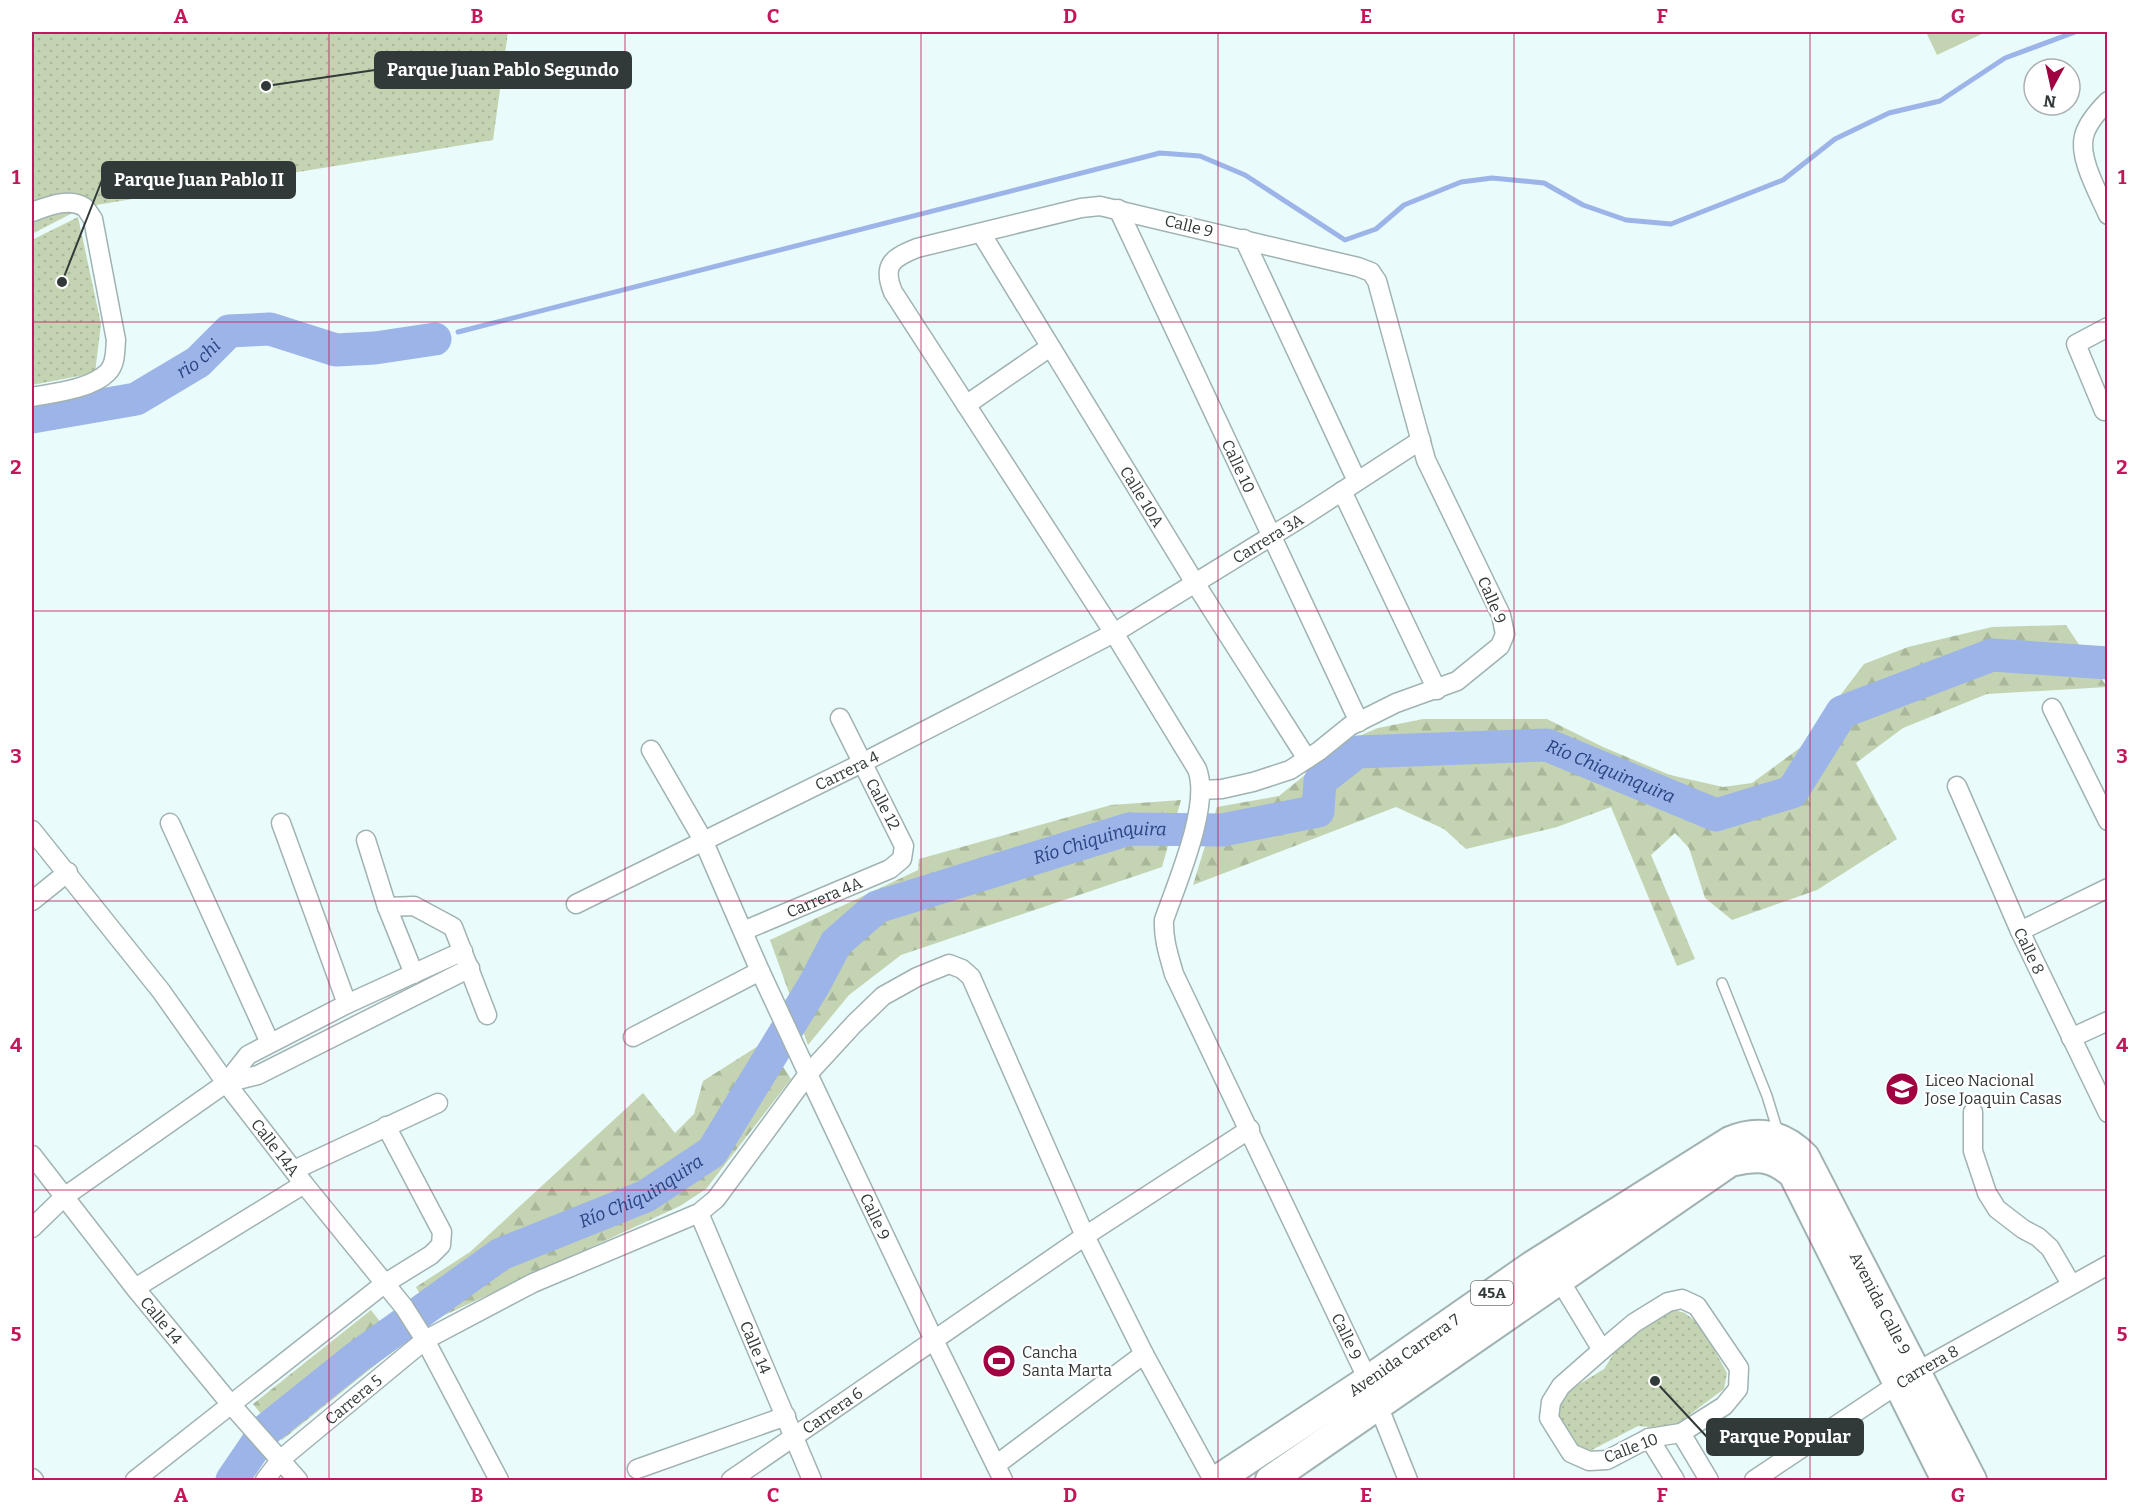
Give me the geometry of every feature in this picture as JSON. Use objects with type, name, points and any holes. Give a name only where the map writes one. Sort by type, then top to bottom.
[{"type":"main road","name":"Avenida Carrera 7","points":[[1215,1480],[1368,1380],[1530,1267],[1730,1141],[1743,1136],[1760,1134],[1772,1148],[1752,1157],[1730,1162],[1270,1480]]},
{"type":"main road","name":"Avenida Calle 9","points":[[1772,1148],[1784,1166],[1793,1174],[1907,1378],[1972,1480]]},
{"type":"main road","name":"Avenida Calle 9","points":[[1907,1378],[1946,1480]]},
{"type":"street","points":[[2108,101],[2100,109],[2084,135],[2083,155],[2108,216]]},
{"type":"street","points":[[32,212],[51,205],[70,203],[83,207],[93,219],[116,340],[115,356],[107,373],[86,384],[65,391],[32,397]]},
{"type":"street","name":"Calle 9","points":[[1201,799],[1222,789],[1290,771],[1350,726],[1396,703],[1457,681],[1500,646],[1505,634],[1501,615],[1426,460],[1377,281],[1371,272],[1244,239],[1101,206],[1081,208],[917,248],[903,254],[888,270],[892,292],[1114,633],[1197,769],[1201,779],[1201,799],[1164,920],[1163,933],[1174,974],[1368,1380],[1408,1480]]},
{"type":"street","name":"Calle 10","points":[[1118,209],[1359,722]]},
{"type":"street","name":"Calle 10A","points":[[981,233],[1195,583],[1307,759]]},
{"type":"street","points":[[1244,239],[1437,690]]},
{"type":"street","points":[[2108,327],[2076,344],[2104,411],[2108,409]]},
{"type":"street","points":[[966,405],[1050,347]]},
{"type":"street","name":"Carrera 3A","points":[[1114,633],[1421,440]]},
{"type":"street","name":"Carrera 4","points":[[576,904],[862,763],[1114,633]]},
{"type":"street","points":[[2052,708],[2108,821]]},
{"type":"street","name":"Calle 12","points":[[840,718],[904,846],[902,859]]},
{"type":"street","name":"Calle 9","points":[[651,750],[703,840],[808,1074],[934,1340],[1000,1473]]},
{"type":"street","name":"Calle 8","points":[[1957,786],[2020,931],[2108,1113]]},
{"type":"street","points":[[281,823],[347,1004]]},
{"type":"street","points":[[170,824],[270,1043]]},
{"type":"street","name":"Calle 14A","points":[[32,830],[68,872],[161,991],[226,1083],[299,1177],[404,1307],[422,1334],[499,1480]]},
{"type":"street","points":[[366,840],[387,907],[414,974]]},
{"type":"street","name":"Carrera 4A","points":[[743,931],[890,869],[902,859]]},
{"type":"street","points":[[32,900],[68,872]]},
{"type":"street","points":[[2020,931],[2108,888]]},
{"type":"street","points":[[387,907],[414,906],[453,927],[487,1015]]},
{"type":"street","points":[[32,1228],[64,1197],[226,1083],[248,1054],[347,1004],[463,951]]},
{"type":"street","points":[[699,1213],[716,1199],[808,1074],[883,996],[917,977],[949,964],[962,969],[972,977],[1085,1236],[1144,1354],[1215,1480]]},
{"type":"street","points":[[226,1083],[258,1075],[470,968]]},
{"type":"street","points":[[633,1037],[760,971]]},
{"type":"street","points":[[2071,1038],[2108,1021]]},
{"type":"street","points":[[135,1288],[299,1177],[386,1126],[438,1103]]},
{"type":"street","points":[[1974,1112],[1973,1151],[1987,1193],[1997,1209],[2023,1229],[2038,1236],[2050,1248],[2071,1284]]},
{"type":"street","points":[[135,1480],[384,1284],[430,1255],[441,1245],[442,1232],[386,1126]]},
{"type":"street","points":[[934,1340],[1085,1236],[1250,1129]]},
{"type":"street","name":"Calle 14","points":[[32,1155],[135,1288],[228,1401],[298,1480]]},
{"type":"street","name":"Carrera 5","points":[[265,1480],[275,1453],[422,1334],[534,1283],[699,1213]]},
{"type":"street","name":"Calle 14","points":[[699,1213],[812,1480]]},
{"type":"street","name":"Carrera 8","points":[[1754,1480],[1907,1378],[2108,1265]]},
{"type":"street","points":[[1559,1279],[1602,1350]]},
{"type":"street","name":"Calle 10","points":[[1682,1299],[1697,1306],[1739,1368],[1738,1389],[1724,1406],[1681,1433],[1649,1437],[1607,1460],[1588,1461],[1571,1453],[1548,1418],[1551,1402],[1561,1386],[1602,1350],[1634,1323],[1668,1302],[1682,1299]]},
{"type":"street","name":"Carrera 6","points":[[731,1480],[934,1340]]},
{"type":"street","points":[[1000,1473],[1144,1354]]},
{"type":"street","points":[[637,1469],[786,1416]]},
{"type":"street","name":"Calle 10","points":[[1681,1433],[1709,1480]]},
{"type":"street","points":[[1649,1437],[1675,1480]]},
{"type":"lane","points":[[1722,983],[1767,1096],[1772,1148]]},
{"type":"green space","points":[[32,32],[508,32],[493,140],[84,207],[32,234]]},
{"type":"green space","points":[[1926,32],[1986,32],[1937,55]]},
{"type":"green space","points":[[78,217],[101,324],[95,373],[32,385],[32,240]]},
{"type":"green space","points":[[2066,625],[2107,687],[1987,694],[1903,728],[1856,763],[1897,839],[1817,890],[1732,920],[1705,898],[1689,848],[1675,833],[1651,855],[1695,959],[1677,966],[1611,807],[1557,827],[1466,849],[1444,829],[1396,807],[1193,885],[1217,807],[1279,796],[1347,741],[1378,728],[1423,719],[1547,719],[1603,747],[1670,775],[1723,787],[1752,783],[1801,747],[1864,664],[1908,647],[1992,627]]},
{"type":"green space","points":[[1181,800],[1162,867],[901,955],[849,995],[808,1045],[770,940],[918,870],[919,859],[1111,805]]},
{"type":"green space","points":[[766,1041],[791,1079],[706,1189],[680,1206],[434,1320],[416,1287],[470,1252],[643,1093],[675,1133],[694,1114],[703,1081]]},
{"type":"green space","points":[[371,1310],[399,1346],[282,1440],[253,1404]]},
{"type":"green space","points":[[1674,1310],[1685,1313],[1701,1326],[1727,1373],[1724,1389],[1677,1424],[1659,1428],[1638,1426],[1588,1452],[1573,1450],[1551,1414],[1555,1399],[1604,1369],[1616,1350],[1638,1329]]},
{"type":"green space","points":[[244,1444],[263,1462],[251,1480],[214,1480]]},
{"type":"waterway","points":[[458,332],[1160,153],[1200,156],[1245,175],[1345,240],[1376,229],[1404,205],[1461,182],[1492,178],[1544,183],[1583,205],[1626,220],[1671,224],[1783,180],[1835,139],[1889,113],[1940,101],[2005,58],[2075,32]]},
{"type":"waterway","name":"rio chi","points":[[32,417],[136,399],[198,362],[229,331],[270,329],[336,350],[375,348],[435,339]]},
{"type":"waterway","name":"Río Chiquinquira","points":[[232,1480],[266,1430],[356,1358],[501,1254],[646,1196],[712,1152],[814,985],[836,943],[877,907],[1129,829],[1222,830],[1318,811],[1320,781],[1357,752],[1547,745],[1716,815],[1792,792],[1842,712],[1992,655],[2108,663]]},
{"type":"place","name":"Parque Juan Pablo Segundo","points":[[266,86]]},
{"type":"place","name":"Parque Juan Pablo II","points":[[62,282]]},
{"type":"place","name":"Liceo Nacional Jose Joaquin Casas","points":[[1902,1089]]},
{"type":"place","name":"Cancha Santa Marta","points":[[999,1361]]},
{"type":"place","name":"Parque Popular","points":[[1655,1381]]}]
